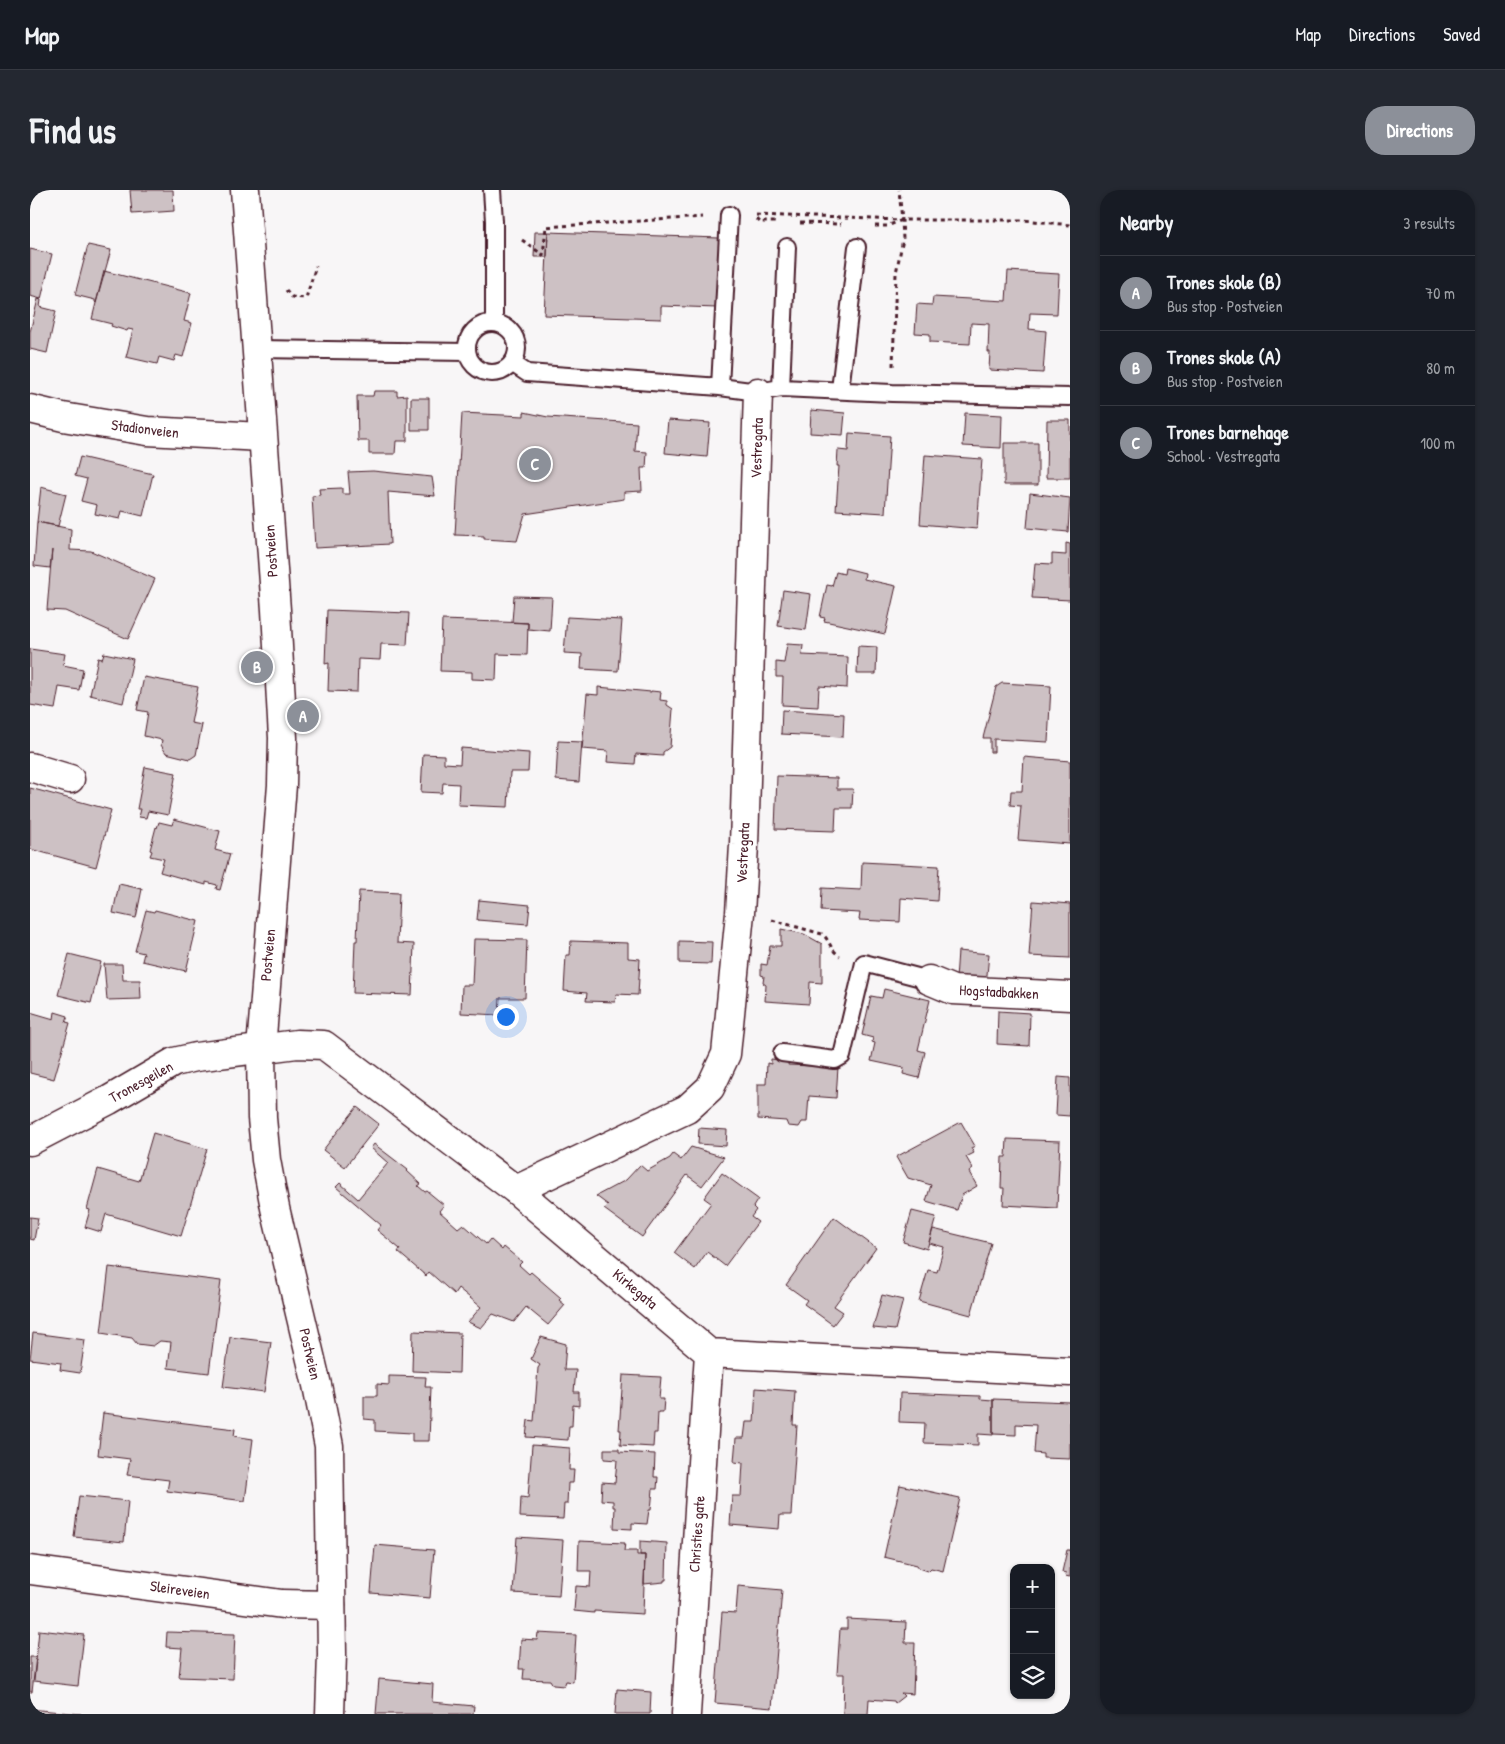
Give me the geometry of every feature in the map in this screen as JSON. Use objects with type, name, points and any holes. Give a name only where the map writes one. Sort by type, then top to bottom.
[{"type":"street","name":"Postveien","points":[[245,190],[276,610],[283,738],[282,785],[260,1049],[262,1118],[266,1160],[275,1208],[318,1385],[329,1446],[332,1654],[330,1714]]},
{"type":"street","name":"Vestregata","points":[[516,1190],[686,1108],[710,1088],[726,1054],[740,913],[770,390]]},
{"type":"street","name":"Stadionveien","points":[[30,409],[63,417],[147,431],[262,437]]},
{"type":"street","points":[[30,767],[70,778]]},
{"type":"street","name":"Hogstadbakken","points":[[929,980],[953,990],[1070,996]]},
{"type":"street","name":"Kirkegata","points":[[260,1049],[297,1044],[324,1045],[516,1190],[709,1353]]},
{"type":"street","name":"Tronesgeilen","points":[[30,1141],[109,1100],[174,1062],[196,1057],[260,1049]]},
{"type":"street","points":[[709,1353],[1070,1372]]},
{"type":"street","name":"Christies gate","points":[[686,1714],[709,1353]]},
{"type":"street","name":"Sleireveien","points":[[30,1570],[282,1604],[331,1605]]},
{"type":"lane","points":[[492,190],[494,221],[494,323]]},
{"type":"lane","points":[[720,387],[729,215]]},
{"type":"lane","points":[[840,390],[857,247]]},
{"type":"lane","points":[[770,390],[787,248]]},
{"type":"lane","points":[[494,323],[506,327],[515,338],[517,351],[512,363],[501,372],[486,373],[474,366],[467,352],[469,338],[479,326],[494,323]]},
{"type":"lane","points":[[256,350],[467,352]]},
{"type":"lane","points":[[512,363],[527,374],[720,387],[770,390],[840,390],[1070,397]]},
{"type":"lane","points":[[782,1053],[836,1060],[842,1056],[864,962],[929,980]]},
{"type":"path","points":[[892,393],[896,273],[903,239],[899,190]]},
{"type":"path","points":[[494,221],[543,255],[546,227],[729,215]]},
{"type":"path","points":[[778,222],[759,222],[750,215],[902,220],[1024,220],[1070,225]]},
{"type":"path","points":[[868,225],[886,226],[902,220]]},
{"type":"path","points":[[796,223],[849,224]]},
{"type":"path","points":[[280,292],[284,288],[292,296],[306,298],[316,266]]},
{"type":"path","points":[[740,913],[822,934],[826,937],[833,952],[842,958],[864,962]]},
{"type":"building","points":[[130,190],[173,190],[174,211],[132,214]]},
{"type":"building","points":[[535,232],[548,232],[547,257],[534,257]]},
{"type":"building","points":[[548,232],[719,238],[717,308],[661,306],[661,319],[544,315]]},
{"type":"building","points":[[88,245],[111,250],[96,303],[95,300],[75,295]]},
{"type":"building","points":[[30,249],[52,254],[41,299],[30,296]]},
{"type":"building","points":[[104,271],[191,293],[184,321],[192,323],[183,357],[176,355],[174,361],[159,357],[157,364],[126,357],[133,330],[128,329],[127,331],[111,326],[112,324],[92,319]]},
{"type":"building","points":[[1008,271],[1059,274],[1057,314],[1030,313],[1029,329],[1046,331],[1043,373],[989,370],[989,324],[971,323],[970,344],[930,342],[930,334],[915,333],[917,304],[932,305],[933,297],[1006,301]]},
{"type":"building","points":[[38,299],[41,300],[40,307],[56,311],[47,353],[30,349],[30,332]]},
{"type":"building","points":[[374,391],[397,391],[397,396],[407,395],[407,441],[396,441],[395,454],[369,454],[369,441],[358,441],[357,396],[373,396]]},
{"type":"building","points":[[411,398],[429,398],[429,430],[411,430]]},
{"type":"building","points":[[811,410],[845,413],[843,435],[810,433]]},
{"type":"building","points":[[524,412],[548,417],[637,423],[635,451],[647,452],[646,468],[641,468],[642,491],[624,492],[624,499],[525,514],[517,541],[484,539],[484,536],[455,535],[462,413],[524,416]]},
{"type":"building","points":[[965,413],[1002,415],[1001,448],[963,446]]},
{"type":"building","points":[[668,420],[710,423],[707,457],[665,453]]},
{"type":"building","points":[[1047,420],[1070,420],[1070,478],[1046,478]]},
{"type":"building","points":[[849,433],[890,436],[885,513],[836,510],[839,466],[837,466],[838,450],[848,451]]},
{"type":"building","points":[[1004,443],[1038,443],[1038,485],[1004,485]]},
{"type":"building","points":[[925,455],[982,459],[977,529],[920,524]]},
{"type":"building","points":[[80,457],[153,474],[143,516],[122,511],[120,519],[95,514],[97,505],[81,501],[87,479],[75,476]]},
{"type":"building","points":[[373,471],[432,477],[435,496],[388,492],[390,544],[315,548],[312,496],[320,495],[319,489],[342,488],[342,494],[350,494],[348,472]]},
{"type":"building","points":[[41,487],[66,494],[58,526],[37,522]]},
{"type":"building","points":[[1030,493],[1070,498],[1068,532],[1027,528]]},
{"type":"building","points":[[37,522],[71,529],[70,550],[91,551],[155,579],[128,639],[65,611],[47,610],[52,550],[50,568],[34,566]]},
{"type":"building","points":[[1066,543],[1070,544],[1070,600],[1032,598],[1035,563],[1052,564],[1052,554],[1066,555]]},
{"type":"building","points":[[845,568],[865,573],[864,579],[896,586],[885,634],[824,621],[825,618],[820,617],[827,585],[832,586],[836,572],[844,574]]},
{"type":"building","points":[[783,590],[811,594],[806,630],[778,626]]},
{"type":"building","points":[[514,596],[552,597],[550,631],[528,629],[528,623],[512,622]]},
{"type":"building","points":[[327,610],[409,613],[407,645],[381,644],[380,660],[358,659],[357,692],[328,691],[329,663],[325,664]]},
{"type":"building","points":[[567,617],[622,620],[618,671],[581,669],[582,654],[564,653]]},
{"type":"building","points":[[442,620],[528,623],[527,655],[497,654],[496,680],[472,679],[472,672],[440,671]]},
{"type":"building","points":[[787,644],[803,645],[802,655],[848,657],[847,688],[819,686],[818,707],[782,705],[783,677],[776,677],[776,662],[784,663]]},
{"type":"building","points":[[858,646],[877,647],[876,674],[857,674]]},
{"type":"building","points":[[30,649],[65,654],[63,665],[83,669],[79,690],[59,687],[55,709],[30,705]]},
{"type":"building","points":[[104,653],[133,659],[123,703],[90,695],[98,658],[102,659]]},
{"type":"building","points":[[144,677],[198,687],[191,723],[202,725],[196,755],[190,759],[166,753],[161,745],[162,740],[144,736],[148,712],[137,710]]},
{"type":"building","points":[[1002,683],[1051,686],[1048,742],[994,739],[994,752],[990,752],[990,738],[983,738],[996,687]]},
{"type":"building","points":[[598,687],[661,692],[660,700],[667,701],[667,705],[673,709],[670,747],[663,752],[663,756],[636,754],[635,764],[607,762],[608,751],[582,749],[587,694],[598,695]]},
{"type":"building","points":[[782,710],[844,714],[843,737],[781,734]]},
{"type":"building","points":[[558,741],[582,742],[579,782],[556,780]]},
{"type":"building","points":[[461,748],[529,753],[528,772],[510,772],[508,807],[458,805],[459,784],[443,783],[442,793],[421,792],[423,754],[444,755],[444,763],[460,764]]},
{"type":"building","points":[[1024,757],[1070,761],[1070,844],[1018,840],[1021,806],[1010,805],[1011,791],[1022,791]]},
{"type":"building","points":[[145,767],[176,773],[168,815],[148,811],[146,818],[139,817],[141,809],[137,809]]},
{"type":"building","points":[[777,776],[837,778],[837,789],[853,789],[852,808],[836,808],[835,831],[775,829]]},
{"type":"building","points":[[30,788],[111,810],[96,867],[30,849]]},
{"type":"building","points":[[174,819],[220,831],[215,850],[230,854],[220,890],[216,889],[217,885],[206,882],[206,885],[160,872],[164,859],[150,856],[156,827],[159,822],[172,825]]},
{"type":"building","points":[[862,862],[939,866],[937,901],[901,898],[900,922],[859,920],[860,913],[821,911],[822,888],[861,890]]},
{"type":"building","points":[[119,884],[142,889],[136,918],[113,913]]},
{"type":"building","points":[[359,891],[399,893],[397,943],[414,944],[412,995],[353,993]]},
{"type":"building","points":[[479,900],[530,905],[528,924],[477,920]]},
{"type":"building","points":[[1033,901],[1070,904],[1070,958],[1029,956]]},
{"type":"building","points":[[146,910],[154,912],[155,910],[198,921],[186,971],[142,961],[144,953],[135,951]]},
{"type":"building","points":[[781,929],[804,934],[822,944],[822,983],[810,982],[809,1004],[765,1001],[766,985],[763,983],[764,976],[761,975],[761,964],[767,965],[770,946],[781,946]]},
{"type":"building","points":[[474,939],[527,940],[525,998],[500,998],[499,1015],[461,1013],[462,985],[472,985]]},
{"type":"building","points":[[571,941],[628,943],[628,958],[640,959],[638,995],[616,994],[615,1002],[586,1001],[587,993],[564,991],[566,955],[570,955]]},
{"type":"building","points":[[679,941],[712,942],[711,964],[679,963]]},
{"type":"building","points":[[958,951],[989,954],[986,985],[956,979]]},
{"type":"building","points":[[69,954],[101,962],[91,1003],[58,995]]},
{"type":"building","points":[[104,964],[122,964],[123,980],[140,980],[141,999],[107,1000]]},
{"type":"building","points":[[884,989],[930,1000],[918,1050],[925,1052],[919,1078],[903,1074],[904,1068],[871,1061],[875,1043],[872,1042],[873,1038],[862,1035],[871,996],[882,998]]},
{"type":"building","points":[[998,1011],[1030,1013],[1029,1046],[997,1044]]},
{"type":"building","points":[[30,1012],[54,1019],[55,1012],[68,1016],[66,1022],[70,1023],[54,1079],[30,1073]]},
{"type":"building","points":[[771,1059],[789,1061],[788,1065],[838,1067],[836,1098],[809,1096],[807,1122],[802,1122],[799,1127],[788,1126],[786,1121],[758,1119],[758,1084],[766,1084],[767,1063],[771,1064]]},
{"type":"building","points":[[1058,1077],[1070,1078],[1070,1116],[1056,1115]]},
{"type":"building","points":[[357,1107],[379,1124],[345,1167],[323,1150]]},
{"type":"building","points":[[961,1122],[975,1146],[971,1148],[974,1153],[966,1157],[973,1169],[969,1172],[977,1186],[962,1195],[957,1210],[926,1201],[931,1185],[908,1178],[896,1157]]},
{"type":"building","points":[[699,1128],[727,1130],[726,1146],[698,1144]]},
{"type":"building","points":[[153,1133],[207,1149],[181,1236],[106,1214],[101,1232],[85,1227],[90,1210],[87,1209],[98,1169],[139,1181]]},
{"type":"building","points":[[1007,1139],[1060,1141],[1057,1208],[1003,1205],[1004,1188],[1001,1188],[1002,1157],[1006,1157]]},
{"type":"building","points":[[374,1144],[408,1170],[421,1184],[418,1186],[444,1205],[439,1211],[458,1228],[463,1224],[486,1244],[490,1239],[502,1250],[504,1247],[522,1262],[519,1265],[529,1274],[531,1272],[561,1298],[559,1300],[565,1305],[548,1325],[526,1307],[514,1322],[493,1314],[481,1328],[468,1322],[481,1307],[458,1288],[454,1294],[429,1272],[426,1276],[398,1252],[400,1249],[377,1230],[381,1225],[336,1187],[340,1183],[358,1199],[388,1163],[371,1148]]},
{"type":"building","points":[[691,1147],[724,1157],[702,1186],[687,1175],[642,1237],[604,1209],[608,1205],[596,1196],[626,1180],[640,1165],[647,1171],[670,1158],[673,1154],[681,1160]]},
{"type":"building","points":[[722,1173],[758,1199],[753,1207],[756,1210],[751,1217],[758,1222],[725,1266],[707,1252],[695,1269],[674,1253],[711,1203],[704,1198]]},
{"type":"building","points":[[912,1211],[936,1217],[927,1249],[903,1242]]},
{"type":"building","points":[[30,1217],[38,1218],[34,1240],[30,1239]]},
{"type":"building","points":[[834,1217],[876,1248],[834,1306],[843,1312],[833,1325],[804,1304],[807,1300],[786,1285]]},
{"type":"building","points":[[933,1229],[991,1243],[971,1315],[919,1301],[928,1270],[937,1272],[944,1247],[929,1243]]},
{"type":"building","points":[[109,1267],[221,1281],[209,1373],[168,1368],[171,1342],[160,1341],[153,1346],[137,1344],[132,1338],[101,1333]]},
{"type":"building","points":[[882,1295],[903,1300],[895,1330],[873,1328]]},
{"type":"building","points":[[413,1331],[460,1333],[459,1373],[412,1371]]},
{"type":"building","points":[[33,1333],[85,1340],[80,1373],[60,1370],[61,1363],[30,1359]]},
{"type":"building","points":[[230,1337],[271,1342],[264,1392],[223,1387]]},
{"type":"building","points":[[541,1337],[566,1344],[564,1370],[576,1370],[574,1392],[579,1392],[579,1406],[573,1405],[572,1426],[569,1426],[568,1440],[526,1437],[528,1420],[534,1421],[538,1368],[540,1365],[531,1359]]},
{"type":"building","points":[[623,1375],[661,1377],[659,1399],[664,1399],[663,1412],[658,1412],[657,1433],[654,1433],[653,1447],[620,1445],[621,1430],[619,1430]]},
{"type":"building","points":[[389,1376],[426,1377],[425,1387],[431,1387],[429,1441],[412,1441],[412,1433],[375,1431],[375,1420],[364,1419],[364,1396],[377,1396],[377,1384],[389,1385]]},
{"type":"building","points":[[756,1388],[795,1391],[793,1425],[797,1425],[791,1515],[780,1515],[779,1529],[730,1525],[732,1496],[741,1496],[743,1463],[734,1462],[736,1438],[744,1438],[746,1422],[754,1422]]},
{"type":"building","points":[[900,1393],[980,1396],[980,1399],[993,1400],[993,1435],[978,1434],[978,1445],[924,1443],[925,1423],[899,1422]]},
{"type":"building","points":[[993,1399],[1070,1402],[1070,1459],[1043,1458],[1043,1454],[1034,1453],[1036,1425],[1016,1424],[1016,1435],[993,1434]]},
{"type":"building","points":[[103,1413],[235,1429],[234,1436],[253,1439],[245,1501],[167,1491],[169,1480],[127,1475],[130,1459],[98,1455]]},
{"type":"building","points":[[532,1445],[570,1448],[569,1470],[574,1470],[573,1483],[568,1483],[567,1504],[564,1504],[563,1519],[520,1517],[521,1497],[528,1498]]},
{"type":"building","points":[[604,1449],[619,1449],[619,1452],[655,1454],[654,1477],[658,1477],[657,1489],[653,1489],[651,1510],[649,1510],[647,1524],[632,1523],[632,1529],[614,1528],[615,1507],[613,1507],[613,1501],[601,1500],[602,1482],[615,1483],[617,1460],[604,1459]]},
{"type":"building","points":[[900,1485],[960,1498],[943,1571],[931,1568],[928,1571],[919,1568],[917,1565],[884,1557]]},
{"type":"building","points":[[79,1496],[128,1501],[124,1542],[74,1537]]},
{"type":"building","points":[[517,1537],[563,1540],[559,1596],[513,1593]]},
{"type":"building","points":[[579,1541],[625,1543],[624,1551],[637,1551],[637,1555],[645,1555],[643,1614],[574,1611],[576,1586],[590,1587],[591,1571],[578,1571]]},
{"type":"building","points":[[640,1541],[667,1543],[666,1580],[664,1582],[644,1584],[645,1555],[640,1555]]},
{"type":"building","points":[[375,1545],[434,1550],[430,1598],[371,1593]]},
{"type":"building","points":[[1067,1550],[1070,1550],[1070,1577],[1065,1576],[1066,1573],[1062,1572]]},
{"type":"building","points":[[738,1586],[782,1590],[772,1708],[715,1703],[722,1612],[736,1613]]},
{"type":"building","points":[[847,1619],[906,1622],[905,1643],[915,1643],[913,1694],[901,1693],[904,1696],[895,1703],[894,1701],[869,1699],[868,1714],[843,1714],[844,1674],[837,1674],[840,1629],[847,1629]]},
{"type":"building","points":[[39,1630],[84,1635],[78,1686],[34,1681]]},
{"type":"building","points":[[167,1632],[235,1634],[233,1679],[179,1677],[182,1648],[166,1647]]},
{"type":"building","points":[[538,1633],[576,1635],[573,1682],[566,1681],[564,1686],[553,1685],[550,1680],[523,1679],[524,1669],[519,1669],[521,1639],[537,1640]]},
{"type":"building","points":[[30,1657],[36,1657],[32,1692],[30,1692]]},
{"type":"building","points":[[379,1679],[433,1684],[432,1702],[474,1706],[473,1714],[376,1714]]},
{"type":"building","points":[[617,1689],[651,1692],[650,1714],[615,1714]]},
{"type":"building","points":[[30,1709],[81,1714],[30,1714]]},
{"type":"place","name":"Trones barnehage","points":[[535,464]]},
{"type":"place","name":"Trones skole (A)","points":[[257,667]]},
{"type":"place","name":"Trones skole (B)","points":[[303,716]]}]
